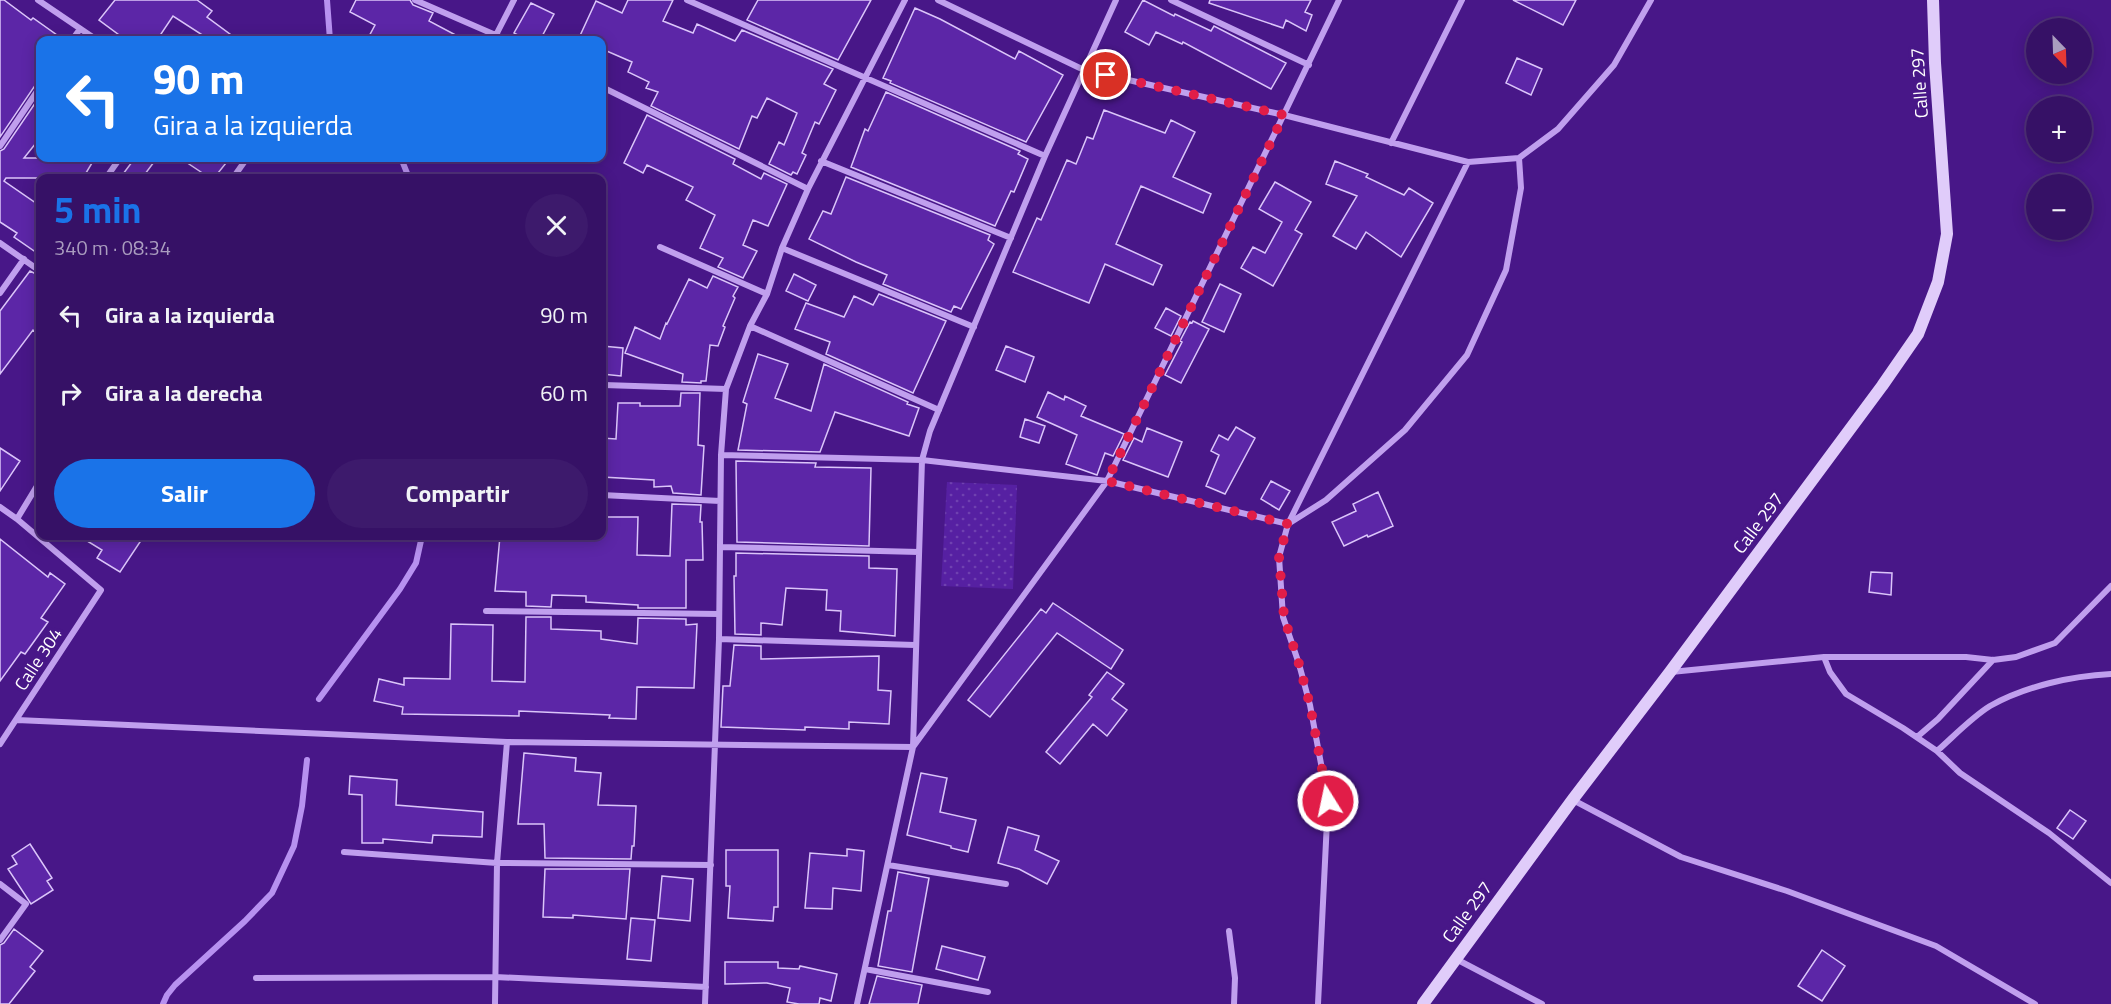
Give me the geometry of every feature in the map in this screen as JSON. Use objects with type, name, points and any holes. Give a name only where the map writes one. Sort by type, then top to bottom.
[{"type":"street","points":[[38,0],[91,36]]},
{"type":"street","points":[[415,0],[496,35],[514,0]]},
{"type":"street","points":[[687,0],[1045,156]]},
{"type":"street","points":[[705,1004],[719,639],[721,455],[726,389],[750,326],[767,294],[782,248],[808,189],[905,0]]},
{"type":"street","points":[[938,0],[1084,70],[1284,115],[1468,162],[1519,158],[1558,129],[1614,65],[1651,0]]},
{"type":"street","points":[[857,1004],[913,747],[922,460],[930,431],[1045,156],[1116,0]]},
{"type":"street","points":[[1171,0],[1309,65]]},
{"type":"street","points":[[913,747],[1107,481],[1339,0]]},
{"type":"street","points":[[1390,142],[1462,0]]},
{"type":"street","name":"Calle 297","points":[[1423,1004],[1882,386],[1918,334],[1938,282],[1947,234],[1933,0]]},
{"type":"street","points":[[75,36],[80,29]]},
{"type":"street","points":[[606,89],[808,189]]},
{"type":"street","points":[[0,146],[36,93]]},
{"type":"street","points":[[721,455],[922,460],[1107,481],[1288,524],[1326,500],[1405,430],[1467,355],[1506,270],[1521,188],[1519,158]]},
{"type":"street","points":[[821,161],[1011,238]]},
{"type":"street","points":[[1318,1004],[1328,801],[1310,705],[1284,617],[1279,557],[1288,524],[1468,162]]},
{"type":"street","points":[[0,243],[36,268]]},
{"type":"street","points":[[660,247],[767,294]]},
{"type":"street","points":[[782,248],[974,327]]},
{"type":"street","points":[[0,293],[24,259]]},
{"type":"street","points":[[750,326],[939,410]]},
{"type":"street","points":[[606,386],[726,389]]},
{"type":"street","points":[[0,507],[17,519],[36,488]]},
{"type":"street","points":[[606,495],[720,501]]},
{"type":"street","name":"Calle 304","points":[[17,519],[36,535]]},
{"type":"street","name":"Calle 304","points":[[0,744],[101,590],[42,540]]},
{"type":"street","points":[[720,547],[919,552]]},
{"type":"street","points":[[1670,672],[1824,657],[1966,657],[1993,660],[2016,657],[2055,643],[2111,586]]},
{"type":"street","points":[[486,611],[719,614]]},
{"type":"street","points":[[719,639],[915,645]]},
{"type":"street","points":[[1824,657],[1830,672],[1846,694],[1917,737],[1960,773],[2049,833],[2111,883]]},
{"type":"street","points":[[1917,737],[1938,719],[1993,660]]},
{"type":"street","points":[[1937,752],[1989,707],[2026,689],[2111,674]]},
{"type":"street","points":[[17,720],[507,742],[913,747]]},
{"type":"street","points":[[495,1004],[497,863],[507,742]]},
{"type":"street","points":[[1573,800],[1682,857],[1787,891],[1936,946],[2035,1004]]},
{"type":"street","points":[[344,852],[497,863],[711,865]]},
{"type":"street","points":[[888,865],[1006,884]]},
{"type":"street","points":[[0,884],[26,904],[0,940]]},
{"type":"street","points":[[1229,931],[1235,978],[1233,1004]]},
{"type":"street","points":[[1456,959],[1542,1004]]},
{"type":"street","points":[[865,969],[988,992]]},
{"type":"street","points":[[256,978],[495,977],[706,987]]},
{"type":"shaded area","points":[[947,482],[1017,485],[1013,589],[941,586]]},
{"type":"building","points":[[0,0],[4,0],[58,36],[36,36],[36,84],[0,137]]},
{"type":"building","points":[[115,0],[197,0],[212,11],[207,17],[233,36],[204,36],[173,16],[160,36],[121,36],[99,20]]},
{"type":"building","points":[[356,0],[410,0],[413,5],[433,13],[429,21],[457,36],[369,36],[375,25],[350,12]]},
{"type":"building","points":[[628,0],[673,0],[663,21],[693,33],[697,24],[735,41],[742,30],[833,69],[824,84],[836,90],[819,124],[815,122],[802,153],[806,155],[797,174],[793,172],[791,175],[769,164],[779,142],[784,145],[797,113],[767,98],[757,118],[752,116],[739,149],[651,106],[658,92],[646,88],[649,82],[628,72],[632,62],[606,51],[606,36],[580,36],[596,1],[622,13]]},
{"type":"building","points":[[758,0],[871,0],[838,60],[747,20]]},
{"type":"building","points":[[1143,0],[1211,31],[1214,26],[1286,63],[1271,89],[1183,42],[1182,44],[1156,32],[1149,45],[1125,32]]},
{"type":"building","points":[[1210,0],[1311,0],[1305,12],[1312,15],[1306,31],[1286,20],[1283,28],[1209,3]]},
{"type":"building","points":[[1513,0],[1576,0],[1563,25]]},
{"type":"building","points":[[531,3],[554,14],[542,36],[520,36],[514,33]]},
{"type":"building","points":[[915,8],[1015,59],[1019,51],[1063,75],[1026,142],[883,78]]},
{"type":"building","points":[[1517,58],[1542,69],[1531,95],[1506,83]]},
{"type":"building","points":[[886,92],[1020,151],[1018,154],[1028,159],[1014,192],[1011,191],[995,226],[851,167],[865,129],[868,131]]},
{"type":"building","points":[[36,102],[36,143],[24,158],[36,158],[36,162],[93,162],[85,174],[36,174],[36,178],[6,178],[4,181],[36,203],[36,252],[14,237],[17,233],[0,222],[0,151],[4,149]]},
{"type":"building","points":[[1104,110],[1165,133],[1171,120],[1195,132],[1173,177],[1211,194],[1203,213],[1141,186],[1116,244],[1162,265],[1153,285],[1105,264],[1089,303],[1013,272],[1037,218],[1041,220],[1067,160],[1076,164],[1087,137],[1093,139]]},
{"type":"building","points":[[647,115],[735,159],[733,164],[761,179],[764,173],[787,184],[768,226],[753,220],[743,245],[757,251],[743,278],[718,267],[723,258],[700,248],[715,215],[686,200],[693,187],[647,165],[643,173],[624,163]]},
{"type":"building","points":[[1335,161],[1368,174],[1366,177],[1404,195],[1409,188],[1433,203],[1401,257],[1366,232],[1356,249],[1333,236],[1357,196],[1326,184]]},
{"type":"building","points":[[132,162],[154,162],[145,174],[123,174]]},
{"type":"building","points":[[186,162],[227,162],[217,174],[204,174]]},
{"type":"building","points":[[846,177],[990,235],[988,240],[994,244],[961,309],[954,306],[951,312],[883,284],[887,275],[809,239],[823,211],[831,214]]},
{"type":"building","points":[[1275,182],[1311,202],[1295,230],[1302,234],[1273,286],[1241,268],[1253,247],[1265,253],[1282,222],[1259,209]]},
{"type":"building","points":[[30,271],[36,274],[36,333],[33,330],[0,374],[0,311]]},
{"type":"building","points":[[794,274],[816,285],[808,301],[786,291]]},
{"type":"building","points":[[713,276],[738,287],[733,296],[735,298],[723,326],[725,327],[718,346],[710,345],[706,381],[682,382],[683,374],[625,353],[635,327],[660,339],[689,279],[707,288]]},
{"type":"building","points":[[1220,284],[1241,294],[1224,332],[1202,322]]},
{"type":"building","points":[[879,294],[946,321],[913,393],[826,354],[830,342],[795,329],[806,303],[844,317],[854,296],[873,305]]},
{"type":"building","points":[[1166,308],[1181,316],[1171,336],[1155,328]]},
{"type":"building","points":[[1193,321],[1209,329],[1181,383],[1165,375],[1182,342],[1180,341],[1190,322]]},
{"type":"building","points":[[606,346],[623,348],[621,376],[606,374]]},
{"type":"building","points":[[1006,346],[1034,357],[1025,382],[996,370]]},
{"type":"building","points":[[758,354],[788,364],[775,398],[811,411],[824,364],[919,408],[909,436],[835,412],[820,452],[738,450],[747,404],[743,402]]},
{"type":"building","points":[[1048,392],[1064,400],[1065,396],[1086,406],[1081,416],[1124,434],[1113,456],[1105,453],[1097,475],[1066,464],[1077,435],[1037,417]]},
{"type":"building","points":[[681,393],[700,393],[698,445],[704,446],[701,495],[673,493],[671,486],[654,487],[654,480],[606,477],[606,438],[616,439],[618,403],[640,403],[640,406],[680,406]]},
{"type":"building","points":[[1025,419],[1045,426],[1039,443],[1020,437]]},
{"type":"building","points":[[1236,427],[1255,438],[1225,494],[1206,486],[1219,455],[1211,451],[1219,435],[1228,440]]},
{"type":"building","points":[[1147,428],[1182,442],[1168,477],[1123,460],[1134,438],[1142,442]]},
{"type":"building","points":[[0,448],[20,461],[0,491]]},
{"type":"building","points":[[736,461],[816,463],[815,467],[871,468],[869,546],[737,542]]},
{"type":"building","points":[[1271,481],[1290,491],[1279,510],[1261,499]]},
{"type":"building","points":[[1378,492],[1393,526],[1344,546],[1332,522],[1356,511],[1353,504]]},
{"type":"building","points":[[672,504],[701,505],[703,560],[686,560],[686,608],[638,608],[638,605],[586,602],[586,596],[552,595],[551,607],[526,606],[526,592],[495,591],[500,540],[606,540],[606,517],[638,517],[637,555],[670,556]]},
{"type":"building","points":[[0,539],[48,577],[50,573],[65,584],[41,618],[48,622],[25,654],[21,652],[0,681]]},
{"type":"building","points":[[86,540],[141,540],[120,572],[97,558],[102,550]]},
{"type":"building","points":[[736,553],[869,556],[869,568],[897,569],[895,636],[840,631],[841,611],[826,610],[827,590],[786,588],[782,625],[761,623],[761,635],[735,634]]},
{"type":"building","points":[[1871,572],[1892,573],[1891,595],[1869,592]]},
{"type":"building","points":[[1053,603],[1123,650],[1111,669],[1057,633],[990,717],[968,700],[1041,609],[1046,613]]},
{"type":"building","points":[[526,617],[551,617],[551,629],[601,631],[601,639],[637,644],[638,618],[686,619],[686,625],[697,624],[694,688],[637,687],[636,719],[609,718],[610,715],[519,711],[519,716],[402,714],[403,707],[374,701],[379,679],[404,685],[404,678],[450,679],[451,624],[493,625],[492,681],[525,682]]},
{"type":"building","points":[[734,645],[761,646],[761,659],[879,656],[878,690],[891,691],[889,724],[849,722],[849,729],[805,727],[805,730],[721,727],[723,686],[730,686]]},
{"type":"building","points":[[1107,672],[1124,684],[1112,699],[1127,710],[1107,736],[1093,724],[1060,764],[1046,752],[1092,697],[1089,695]]},
{"type":"building","points":[[524,753],[576,758],[575,771],[601,773],[598,805],[636,806],[631,859],[545,858],[544,824],[518,824]]},
{"type":"building","points":[[921,773],[947,778],[940,812],[976,820],[968,852],[907,835]]},
{"type":"building","points":[[350,776],[397,780],[396,805],[483,812],[482,837],[433,835],[432,843],[383,839],[383,843],[362,843],[362,795],[349,794]]},
{"type":"building","points":[[2070,810],[2086,821],[2073,839],[2057,828]]},
{"type":"building","points":[[1008,827],[1039,836],[1035,850],[1059,861],[1047,884],[1019,869],[998,863]]},
{"type":"building","points":[[30,844],[52,878],[47,881],[53,890],[31,904],[8,869],[17,864],[12,856]]},
{"type":"building","points":[[847,849],[864,851],[861,891],[833,888],[832,909],[805,908],[810,853],[847,856]]},
{"type":"building","points":[[726,850],[778,850],[778,907],[774,907],[773,921],[728,918],[730,886],[726,886]]},
{"type":"building","points":[[545,869],[630,869],[626,919],[573,915],[573,918],[543,917]]},
{"type":"building","points":[[898,872],[929,878],[912,972],[878,966]]},
{"type":"building","points":[[662,876],[693,879],[690,921],[658,918]]},
{"type":"building","points":[[631,918],[655,920],[651,961],[627,959]]},
{"type":"building","points":[[14,929],[43,951],[30,967],[35,971],[9,1004],[0,1004],[0,945]]},
{"type":"building","points":[[942,946],[985,957],[978,980],[936,969]]},
{"type":"building","points":[[1822,950],[1845,966],[1822,1001],[1798,986]]},
{"type":"building","points":[[725,962],[778,962],[778,968],[799,969],[800,966],[837,974],[831,1001],[820,998],[819,1004],[799,1004],[787,1002],[790,988],[767,983],[725,984]]},
{"type":"building","points":[[877,976],[922,985],[918,1004],[869,1004]]},
{"type":"waterway","points":[[327,0],[330,36]]},
{"type":"waterway","points":[[403,162],[407,174]]},
{"type":"waterway","points":[[319,699],[400,589],[416,563],[421,540]]},
{"type":"waterway","points":[[163,1004],[175,985],[272,893],[294,846],[302,806],[307,760]]},
{"type":"route","points":[[1106,75],[1284,115],[1107,481],[1288,524],[1279,557],[1284,617],[1310,705],[1328,801]]}]
